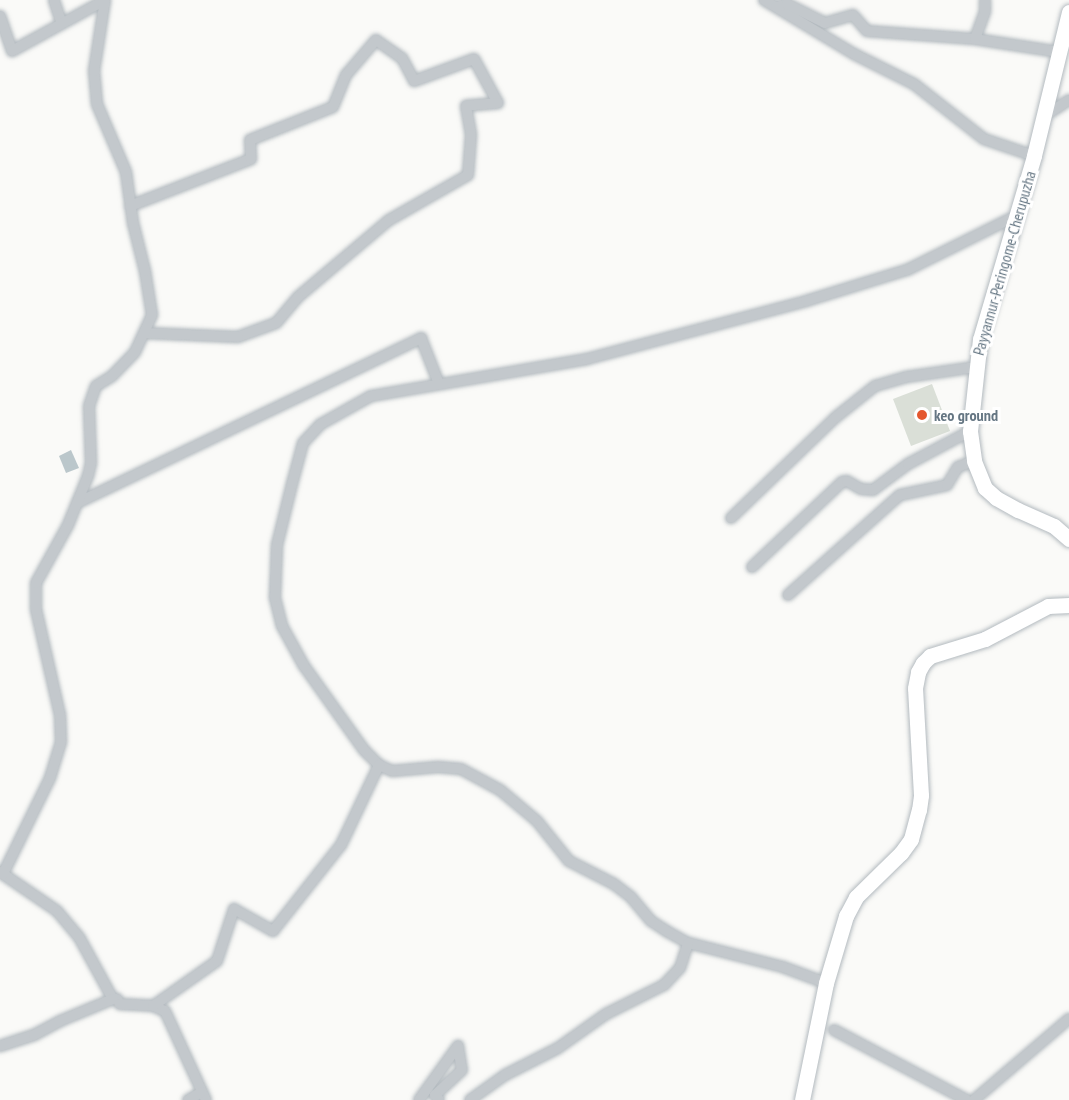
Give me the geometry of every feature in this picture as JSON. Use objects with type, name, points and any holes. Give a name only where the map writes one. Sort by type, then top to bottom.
[{"type":"main road","name":"Payyannur-Peringome-Cherupuzha","points":[[1069,12],[1034,156],[980,339],[975,367],[970,431],[974,461],[985,488],[996,498],[1054,526],[1069,539]]},
{"type":"main road","points":[[802,1100],[826,983],[846,916],[856,897],[901,853],[913,832],[921,795],[915,688],[922,663],[930,656],[985,639],[1048,606],[1069,605]]},
{"type":"street","points":[[54,0],[62,24]]},
{"type":"street","points":[[0,16],[12,51],[105,0]]},
{"type":"street","points":[[105,0],[94,70],[97,104],[126,172],[130,206],[145,271],[152,315],[135,352],[112,376],[96,386],[89,406],[91,463],[68,525],[36,583],[36,609],[60,715],[61,742],[50,778],[27,829],[1,873],[57,911],[79,937],[113,999],[117,999],[120,1004],[153,1006],[165,1011],[175,1028],[204,1096],[188,1100]]},
{"type":"street","points":[[764,0],[914,84],[984,139],[1034,156]]},
{"type":"street","points":[[975,39],[985,10],[985,0]]},
{"type":"street","points":[[776,8],[787,4],[825,23],[853,15],[867,31],[975,39],[1059,52]]},
{"type":"street","points":[[130,206],[251,159],[250,140],[333,107],[346,75],[376,40],[402,58],[414,81],[474,59],[498,103],[466,106],[471,135],[468,175],[389,220],[298,297],[276,322],[238,337],[144,333]]},
{"type":"street","points":[[1042,117],[1069,100]]},
{"type":"street","points":[[826,983],[783,967],[688,943],[651,921],[631,897],[614,884],[569,861],[537,821],[500,790],[461,769],[438,767],[392,771],[379,765],[364,750],[304,666],[282,626],[276,597],[277,545],[303,443],[321,424],[370,396],[587,359],[806,301],[907,270],[1016,216]]},
{"type":"street","points":[[77,503],[421,338],[439,384]]},
{"type":"street","points":[[731,518],[836,417],[874,386],[906,377],[975,367]]},
{"type":"street","points":[[752,567],[842,482],[847,481],[861,489],[873,490],[908,464],[970,431]]},
{"type":"street","points":[[788,595],[900,495],[947,485],[958,467],[974,461]]},
{"type":"street","points":[[153,1006],[217,961],[234,909],[273,930],[341,845],[379,765]]},
{"type":"street","points":[[470,1100],[505,1075],[558,1048],[606,1014],[664,985],[680,968],[688,943]]},
{"type":"street","points":[[0,1046],[34,1035],[113,999]]},
{"type":"street","points":[[974,1100],[1069,1019]]},
{"type":"street","points":[[834,1030],[967,1100]]},
{"type":"street","points":[[419,1100],[458,1046],[462,1070],[435,1095],[439,1100]]},
{"type":"shaded area","name":"keo ground","points":[[932,384],[950,431],[911,446],[893,399]]},
{"type":"shaded area","points":[[71,450],[79,468],[66,473],[59,456]]},
{"type":"place","name":"keo ground","points":[[922,415]]}]
